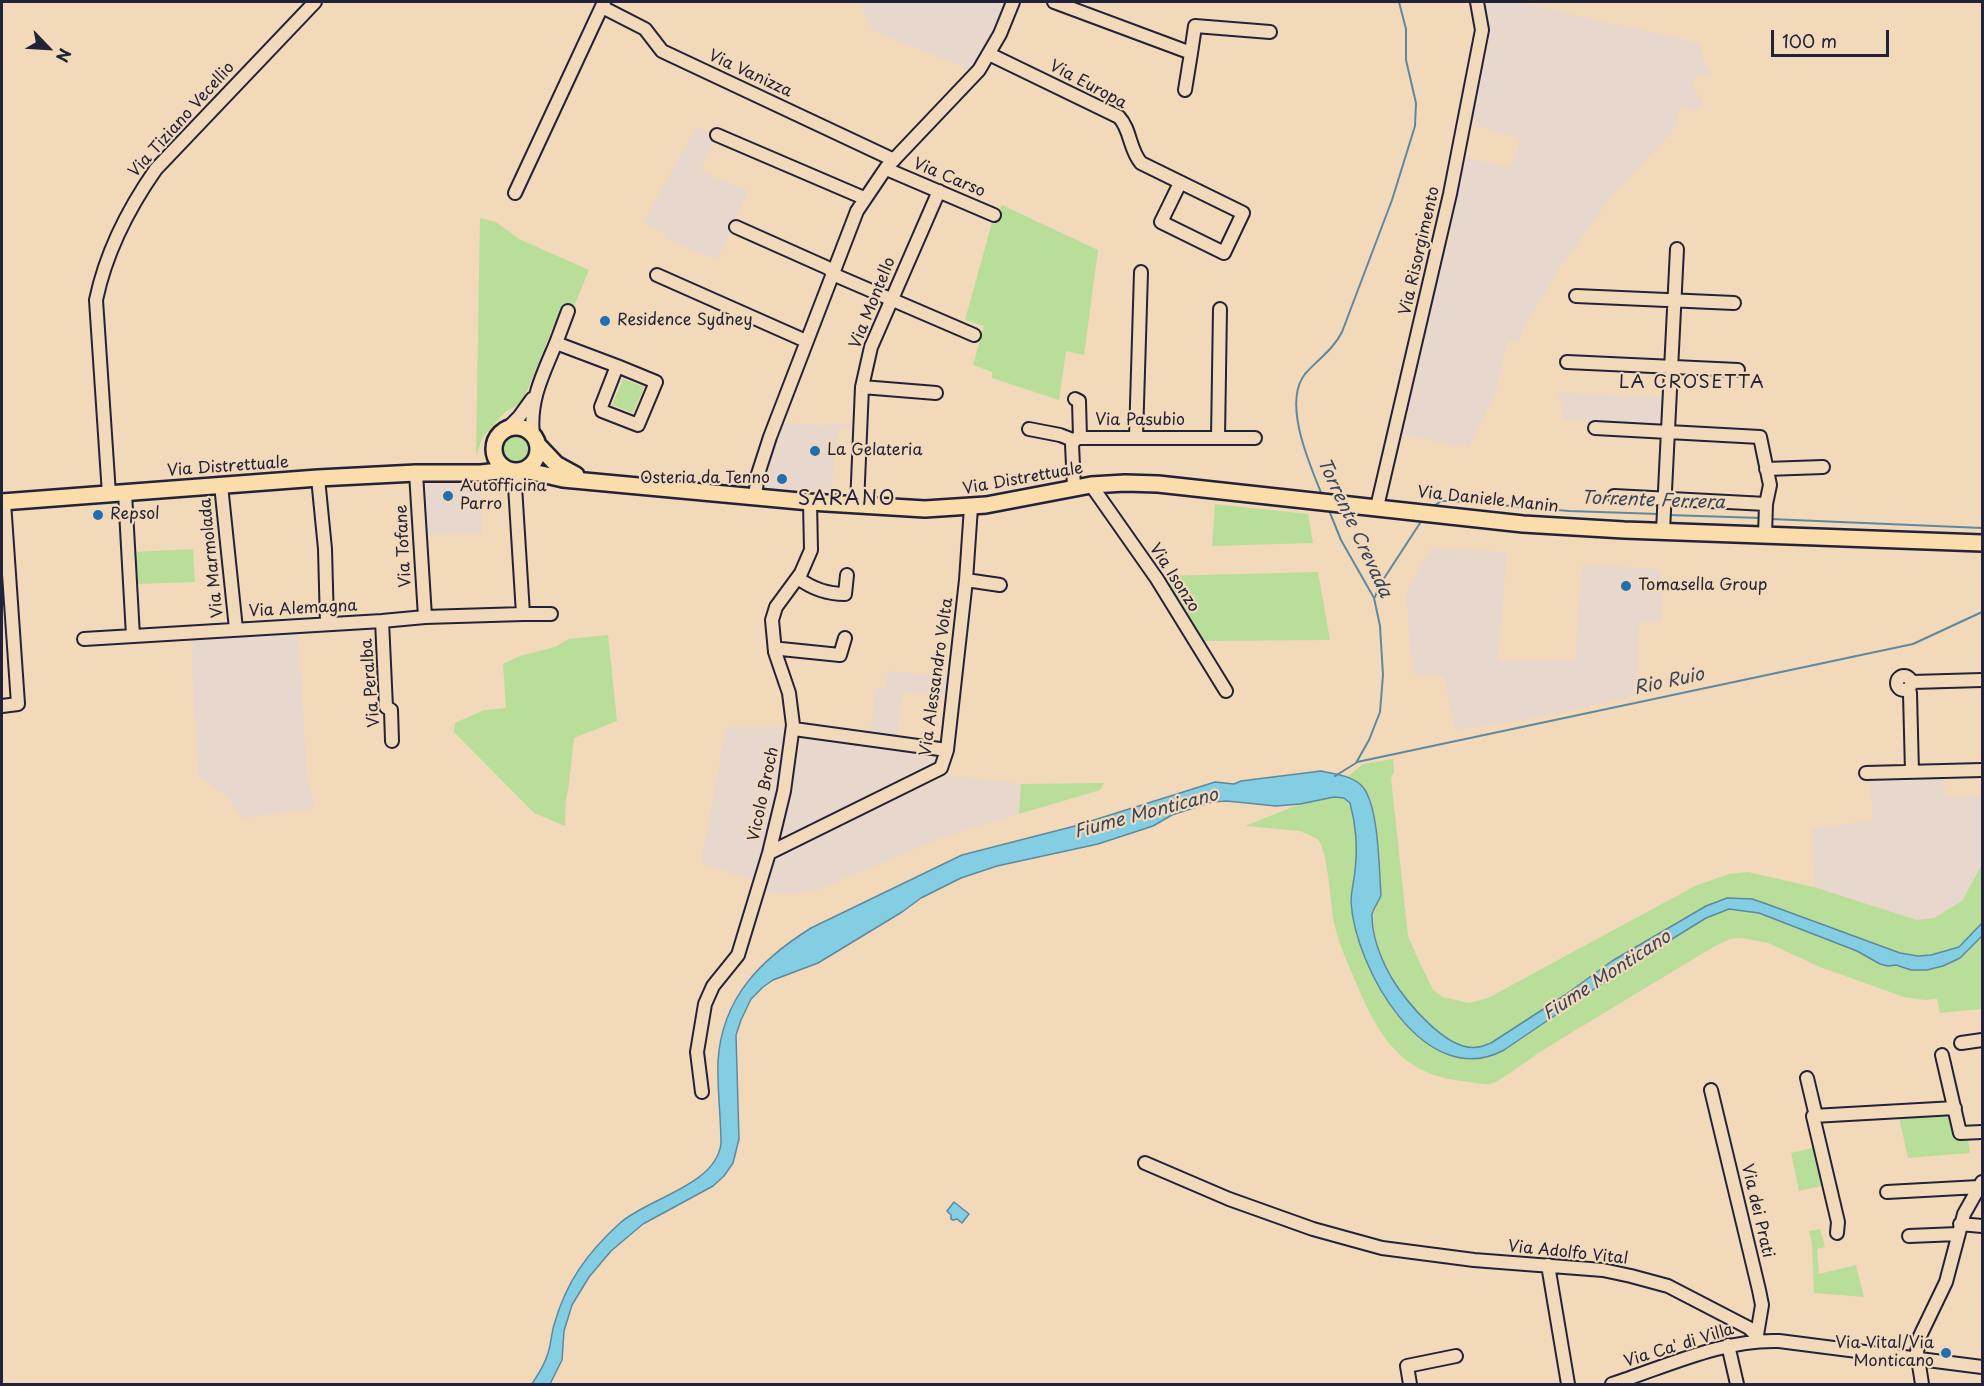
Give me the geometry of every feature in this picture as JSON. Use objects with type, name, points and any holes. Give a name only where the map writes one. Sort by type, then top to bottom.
[{"type":"main road","points":[[535,440],[538,451],[534,462],[524,470],[507,470],[497,460],[494,453],[496,440],[504,431],[510,428],[523,428],[535,440],[563,469],[596,482]]},
{"type":"main road","points":[[457,473],[485,463],[494,453]]},
{"type":"main road","name":"Via Distrettuale","points":[[3,502],[318,478],[416,473],[482,473],[507,470]]},
{"type":"main road","name":"Via Distrettuale","points":[[524,470],[563,479],[810,502],[925,509],[971,507],[1091,485],[1125,483],[1158,484],[1313,501]]},
{"type":"main road","name":"Via Daniele Manin","points":[[1313,501],[1523,524],[1663,527],[1983,543]]},
{"type":"street","name":"Via Tiziano Vecellio","points":[[109,494],[96,300],[100,280],[111,249],[137,196],[156,169],[315,2]]},
{"type":"street","points":[[755,496],[770,437],[851,223],[864,198],[969,82],[990,54],[1013,2]]},
{"type":"street","points":[[1054,2],[1191,53]]},
{"type":"street","name":"Via Risorgimento","points":[[1377,507],[1453,182],[1482,30],[1477,2]]},
{"type":"street","points":[[515,193],[603,4]]},
{"type":"street","name":"Via Vanizza","points":[[603,4],[645,29],[662,51],[892,165]]},
{"type":"street","points":[[1185,90],[1195,26],[1270,32]]},
{"type":"street","name":"Via Europa","points":[[990,54],[1119,117],[1126,126],[1133,149],[1142,163],[1243,213],[1224,253],[1161,222],[1180,183]]},
{"type":"street","points":[[717,135],[864,198]]},
{"type":"street","name":"Via Carso","points":[[892,165],[939,191],[994,215]]},
{"type":"street","name":"Via Montello","points":[[857,505],[862,387],[871,347],[939,191]]},
{"type":"street","points":[[736,227],[828,268],[837,276],[974,335]]},
{"type":"street","points":[[1663,527],[1677,249]]},
{"type":"street","points":[[1136,437],[1141,272]]},
{"type":"street","points":[[657,275],[806,341]]},
{"type":"street","points":[[1575,296],[1734,303]]},
{"type":"street","points":[[1218,438],[1220,309]]},
{"type":"street","points":[[535,440],[531,416],[536,393],[568,311]]},
{"type":"street","points":[[556,343],[617,366],[656,382],[638,425],[602,411],[601,407],[617,366]]},
{"type":"street","points":[[1567,362],[1738,370]]},
{"type":"street","points":[[862,387],[936,393]]},
{"type":"street","points":[[504,431],[525,410],[536,393]]},
{"type":"street","points":[[1029,429],[1076,439],[1079,401],[1075,399]]},
{"type":"street","points":[[1595,428],[1760,437],[1770,489],[1766,506],[1765,532]]},
{"type":"street","name":"Via Pasubio","points":[[1074,488],[1072,444],[1076,439],[1256,438]]},
{"type":"street","points":[[1766,469],[1823,467]]},
{"type":"street","points":[[507,470],[515,486],[523,614]]},
{"type":"street","points":[[515,486],[524,470]]},
{"type":"street","name":"Via Tofane","points":[[416,473],[425,617]]},
{"type":"street","points":[[318,478],[325,549],[327,624]]},
{"type":"street","name":"Via Marmolada","points":[[221,485],[236,629]]},
{"type":"street","name":"Via Isonzo","points":[[1091,485],[1157,579],[1226,691]]},
{"type":"street","points":[[125,493],[133,636]]},
{"type":"street","points":[[1614,496],[1766,506]]},
{"type":"street","points":[[2,706],[18,704],[3,502]]},
{"type":"street","name":"Vicolo Broch","points":[[702,1092],[697,1052],[705,1004],[713,986],[738,955],[769,853],[784,791],[794,729],[789,693],[775,652],[771,627],[773,613],[798,578],[809,557],[813,544],[810,502]]},
{"type":"street","name":"Via Alessandro Volta","points":[[769,853],[941,768],[947,750],[966,580],[971,507]]},
{"type":"street","points":[[798,578],[807,585],[833,594],[845,594],[847,575]]},
{"type":"street","points":[[966,580],[1000,585]]},
{"type":"street","name":"Via Alemagna","points":[[84,639],[425,617],[551,614]]},
{"type":"street","name":"Via Peralba","points":[[382,621],[386,707],[391,710],[392,741]]},
{"type":"street","points":[[775,652],[781,649],[840,655],[845,638]]},
{"type":"street","points":[[1912,772],[1910,685],[1983,680]]},
{"type":"street","points":[[794,729],[947,750]]},
{"type":"street","points":[[1866,773],[1983,770]]},
{"type":"street","points":[[1960,1043],[1983,1041]]},
{"type":"street","points":[[1942,1055],[1960,1133],[1983,1132]]},
{"type":"street","points":[[1808,1078],[1816,1116]]},
{"type":"street","name":"Via dei Prati","points":[[1712,1090],[1759,1290],[1761,1317],[1756,1341]]},
{"type":"street","points":[[1837,1233],[1838,1222],[1813,1116],[1955,1108]]},
{"type":"street","name":"Via Adolfo Vital","points":[[1145,1163],[1229,1199],[1313,1228],[1383,1248],[1474,1260],[1603,1270],[1651,1281],[1668,1286],[1749,1328],[1754,1333],[1756,1341]]},
{"type":"street","points":[[1887,1192],[1981,1185]]},
{"type":"street","points":[[1922,1384],[1917,1359],[1920,1336],[1946,1282],[1959,1229],[1981,1185]]},
{"type":"street","points":[[1909,1236],[1983,1226]]},
{"type":"street","points":[[1548,1265],[1568,1384]]},
{"type":"street","points":[[1756,1341],[1779,1341],[1983,1367]]},
{"type":"street","name":"Via Ca' di Villa","points":[[1612,1384],[1728,1345],[1756,1341]]},
{"type":"street","points":[[1728,1345],[1737,1384]]},
{"type":"street","points":[[1410,1384],[1407,1366],[1456,1356]]},
{"type":"shaded area","points":[[859,2],[1005,2],[988,44],[971,70],[873,31]]},
{"type":"shaded area","points":[[1486,2],[1516,2],[1699,43],[1704,62],[1712,73],[1710,76],[1699,75],[1694,79],[1692,86],[1702,104],[1699,110],[1693,111],[1681,107],[1678,109],[1676,127],[1609,199],[1560,267],[1524,327],[1519,343],[1508,340],[1496,392],[1469,447],[1402,434],[1444,248],[1448,249],[1452,230],[1449,226],[1464,157],[1512,168],[1520,138],[1471,125],[1488,46],[1489,24]]},
{"type":"shaded area","points":[[696,127],[716,136],[701,171],[748,191],[717,260],[665,238],[667,235],[643,223]]},
{"type":"shaded area","points":[[1556,392],[1668,398],[1666,427],[1563,420],[1563,406]]},
{"type":"shaded area","points":[[781,422],[858,426],[858,430],[838,428],[831,492],[769,489],[765,486],[764,479]]},
{"type":"shaded area","points":[[480,484],[482,533],[427,535],[425,485]]},
{"type":"shaded area","points":[[1431,549],[1507,552],[1498,661],[1575,660],[1582,565],[1657,569],[1661,573],[1662,622],[1639,622],[1637,696],[1515,721],[1455,730],[1444,676],[1413,674],[1406,594]]},
{"type":"shaded area","points":[[298,631],[307,777],[315,808],[244,818],[239,815],[228,797],[198,775],[191,638]]},
{"type":"shaded area","points":[[888,671],[950,677],[948,696],[903,692],[897,735],[870,734],[876,688],[885,689]]},
{"type":"shaded area","points":[[726,727],[793,727],[786,773],[758,878],[754,880],[701,863]]},
{"type":"shaded area","points":[[802,736],[933,751],[935,755],[934,760],[923,773],[779,841]]},
{"type":"shaded area","points":[[949,775],[1021,784],[1019,814],[943,837],[817,890],[796,894],[769,893],[764,890],[774,856]]},
{"type":"shaded area","points":[[1944,780],[1946,797],[1982,796],[1982,864],[1962,901],[1934,918],[1917,920],[1814,887],[1812,828],[1874,821],[1869,781]]},
{"type":"green space","points":[[1002,205],[1098,250],[1084,355],[1066,351],[1059,400],[992,378],[992,372],[973,365],[984,326],[965,320],[993,219]]},
{"type":"green space","points":[[480,218],[496,222],[519,239],[589,270],[565,328],[553,327],[522,403],[505,412],[483,437],[476,455]]},
{"type":"green space","points":[[623,379],[644,387],[633,413],[612,405]]},
{"type":"green space","points":[[516,435],[526,439],[530,449],[526,459],[516,463],[506,459],[502,449],[506,439]]},
{"type":"green space","points":[[1215,504],[1308,514],[1313,543],[1212,546]]},
{"type":"green space","points":[[193,549],[195,582],[136,584],[135,552]]},
{"type":"green space","points":[[1318,572],[1330,640],[1202,641],[1164,576]]},
{"type":"green space","points":[[608,635],[617,721],[574,738],[566,798],[565,826],[534,813],[454,732],[455,723],[484,710],[506,708],[503,664],[520,656],[555,647],[569,639]]},
{"type":"green space","points":[[1393,759],[1394,772],[1391,778],[1408,936],[1433,990],[1443,997],[1469,1003],[1488,998],[1695,886],[1729,874],[1748,872],[1814,887],[1917,920],[1934,918],[1962,901],[1982,864],[1982,923],[1965,943],[1952,951],[1938,955],[1915,955],[1900,953],[1752,899],[1727,898],[1689,915],[1612,961],[1491,1043],[1480,1047],[1465,1046],[1450,1040],[1436,1030],[1409,1002],[1389,974],[1376,940],[1374,912],[1380,898],[1381,884],[1374,812],[1366,791],[1347,777],[1363,764]]},
{"type":"green space","points":[[1104,783],[1100,790],[1019,814],[1021,784]]},
{"type":"green space","points":[[1334,797],[1344,798],[1351,803],[1356,859],[1351,903],[1354,922],[1367,963],[1377,984],[1402,1020],[1432,1047],[1452,1056],[1489,1057],[1706,918],[1729,909],[1759,913],[1857,951],[1880,964],[1896,965],[1912,970],[1927,970],[1944,966],[1960,958],[1982,936],[1982,1009],[1940,1013],[1937,999],[1904,997],[1820,967],[1768,943],[1742,938],[1730,939],[1584,1025],[1494,1083],[1480,1084],[1440,1077],[1420,1069],[1404,1058],[1379,1029],[1369,1011],[1337,935],[1325,856],[1318,839],[1300,831],[1245,826],[1300,804]]},
{"type":"green space","points":[[1945,1114],[1950,1119],[1955,1140],[1968,1140],[1970,1153],[1908,1158],[1899,1117]]},
{"type":"green space","points":[[1817,1147],[1826,1185],[1799,1191],[1791,1153]]},
{"type":"green space","points":[[1820,1229],[1825,1247],[1817,1249],[1819,1274],[1856,1265],[1864,1297],[1814,1293],[1812,1245],[1809,1231]]},
{"type":"water","name":"Fiume Monticano","points":[[1321,771],[1342,775],[1357,782],[1367,794],[1371,806],[1377,837],[1381,895],[1372,915],[1372,923],[1387,970],[1397,987],[1428,1023],[1453,1042],[1466,1047],[1480,1047],[1491,1043],[1612,961],[1706,906],[1727,898],[1752,899],[1900,953],[1918,956],[1931,955],[1959,947],[1982,923],[1982,936],[1960,958],[1927,970],[1911,970],[1896,965],[1880,964],[1857,951],[1759,913],[1729,909],[1706,918],[1622,970],[1504,1050],[1475,1059],[1447,1054],[1422,1039],[1399,1017],[1380,989],[1365,959],[1355,929],[1351,894],[1356,862],[1356,837],[1350,803],[1344,798],[1334,797],[1276,806],[1227,801],[1212,802],[1172,815],[1153,826],[1098,844],[997,866],[961,878],[921,898],[818,963],[773,980],[751,999],[736,1035],[739,1139],[733,1163],[713,1186],[643,1224],[611,1251],[589,1277],[572,1305],[564,1331],[562,1360],[550,1384],[532,1384],[546,1360],[554,1325],[565,1295],[588,1257],[620,1223],[632,1214],[694,1181],[707,1171],[716,1158],[721,1144],[718,1061],[727,1018],[747,983],[776,953],[811,928],[962,855],[1075,826],[1215,782],[1234,784],[1241,781]]},
{"type":"water","points":[[954,1202],[969,1214],[962,1223],[957,1219],[951,1219],[947,1211]]},
{"type":"waterway","name":"Torrente Crevada","points":[[1322,495],[1300,434],[1296,401],[1299,386],[1305,374],[1330,350],[1342,332],[1392,200],[1415,126],[1416,103],[1406,60],[1406,29],[1399,2]]},
{"type":"waterway","name":"Torrente Ferrera","points":[[1431,508],[1441,501],[1453,501],[1569,511],[1659,514]]},
{"type":"waterway","name":"Torrente Crevada","points":[[1328,508],[1341,540],[1374,598],[1380,626],[1383,675],[1380,712],[1369,740],[1356,763],[1335,776]]},
{"type":"waterway","name":"Torrente Ferrera","points":[[1668,515],[1761,518]]},
{"type":"waterway","name":"Torrente Ferrera","points":[[1770,519],[1982,528]]},
{"type":"waterway","name":"Torrente Ferrera","points":[[1375,597],[1379,586],[1422,520]]},
{"type":"waterway","name":"Rio Ruio","points":[[1357,762],[1913,644],[1982,612]]},
{"type":"place","name":"Residence Sydney","points":[[605,321]]},
{"type":"place","name":"La Gelateria","points":[[815,451]]},
{"type":"place","name":"Osteria da Tenno","points":[[782,479]]},
{"type":"place","name":"Autofficina Parro","points":[[448,496]]},
{"type":"place","name":"Repsol","points":[[98,515]]},
{"type":"place","name":"Tomasella Group","points":[[1626,586]]},
{"type":"place","name":"Via Vital/Via Monticano","points":[[1946,1353]]},
{"type":"district","name":"LA CROSETTA","points":[[1692,383]]},
{"type":"district","name":"SARANO","points":[[847,499]]}]
